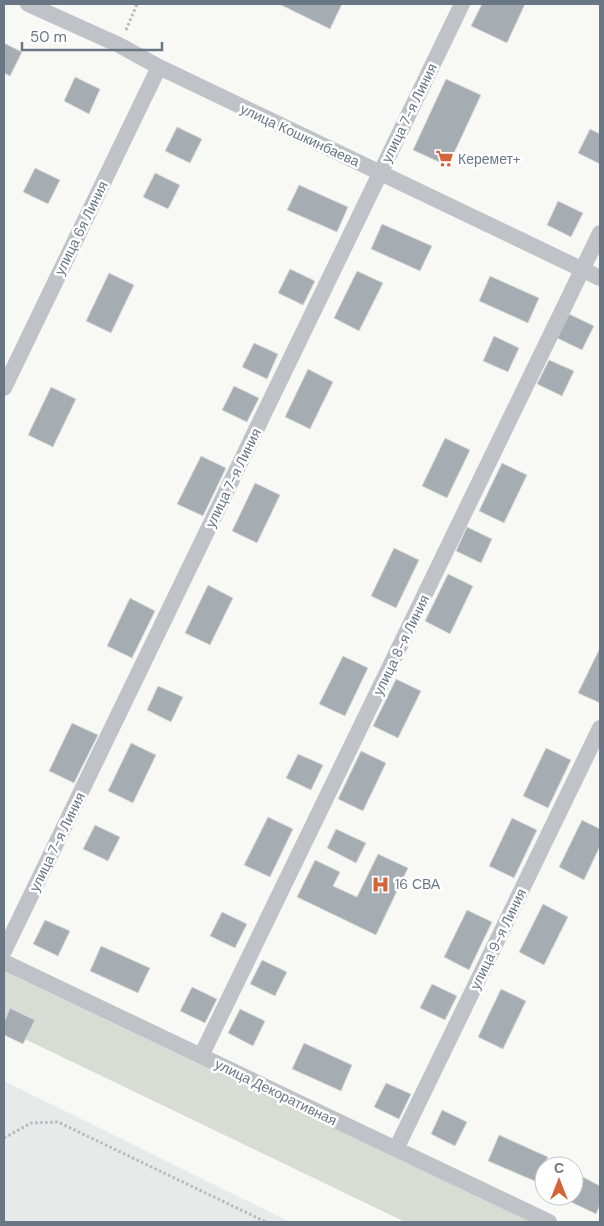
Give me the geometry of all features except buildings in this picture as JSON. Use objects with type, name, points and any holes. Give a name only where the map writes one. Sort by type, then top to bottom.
[{"type":"street","name":"улица Кошкинбаева","points":[[28,4],[119,45],[159,67],[600,278]]},
{"type":"street","name":"улица 7-я Линия","points":[[4,951],[462,4]]},
{"type":"street","name":"улица 6я Линия","points":[[4,388],[159,67]]},
{"type":"street","name":"улица 8-я Линия","points":[[201,1056],[600,233]]},
{"type":"street","name":"улица 9-я Линия","points":[[396,1149],[600,728]]},
{"type":"street","name":"улица Декоративная","points":[[4,962],[549,1222]]},
{"type":"path","points":[[119,45],[137,4]]},
{"type":"path","points":[[4,1138],[31,1124],[58,1122],[266,1222]]},
{"type":"shaded area","points":[[4,971],[531,1222],[405,1222],[4,1029]]},
{"type":"shaded area","points":[[4,1081],[290,1222],[4,1222]]},
{"type":"place","name":"Керемет+","points":[[444,159]]},
{"type":"place","name":"16 СВА","points":[[381,884]]}]
